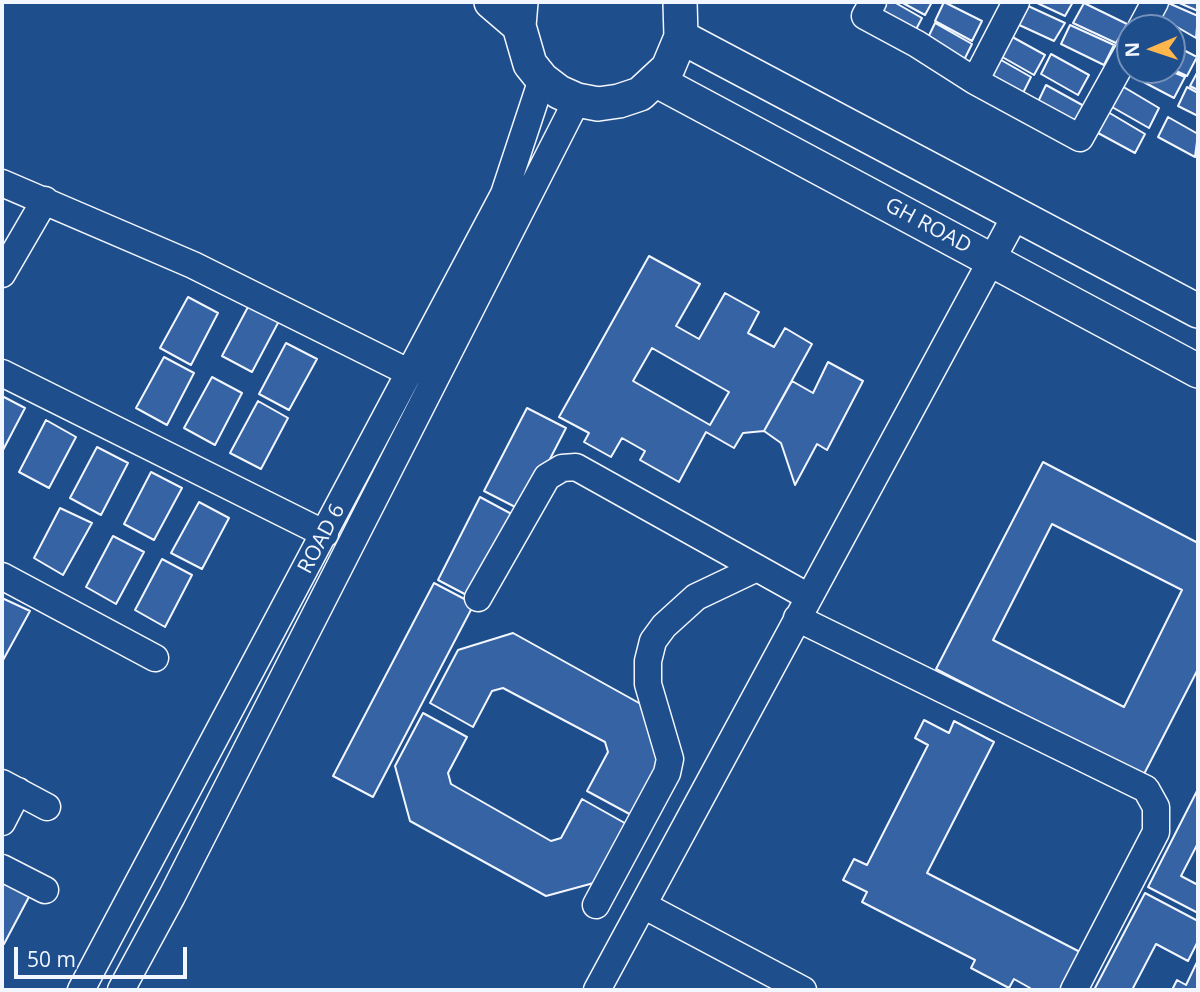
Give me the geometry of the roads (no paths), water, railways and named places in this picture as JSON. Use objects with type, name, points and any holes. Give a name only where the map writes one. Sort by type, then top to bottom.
[{"type":"main road","points":[[491,2],[520,14],[522,46],[542,79],[577,100],[598,104],[620,101],[639,94],[657,81],[676,53],[681,37],[680,2]]},
{"type":"main road","points":[[681,37],[1198,311]]},
{"type":"main road","name":"GH ROAD","points":[[657,81],[1198,372]]},
{"type":"street","points":[[873,2],[865,16],[917,44],[975,81],[1080,138],[1116,73]]},
{"type":"street","points":[[975,81],[1016,2]]},
{"type":"street","name":"ROAD 6","points":[[81,990],[504,194],[542,79]]},
{"type":"street","name":"ROAD 6","points":[[121,990],[172,896],[577,100]]},
{"type":"street","points":[[2,183],[193,265],[410,373]]},
{"type":"street","points":[[2,274],[45,200]]},
{"type":"street","points":[[597,990],[1017,213]]},
{"type":"street","points":[[2,373],[325,534]]},
{"type":"street","points":[[478,598],[547,477],[562,468],[576,467],[757,568],[803,607],[1146,789],[1156,807],[1156,832],[1074,990]]},
{"type":"street","points":[[596,905],[667,773],[670,759],[648,684],[648,661],[653,641],[664,626],[696,597],[757,568]]},
{"type":"street","points":[[2,576],[155,658]]},
{"type":"street","points":[[2,822],[10,787],[47,807]]},
{"type":"street","points":[[2,867],[45,890]]},
{"type":"street","points":[[643,905],[803,990]]}]
